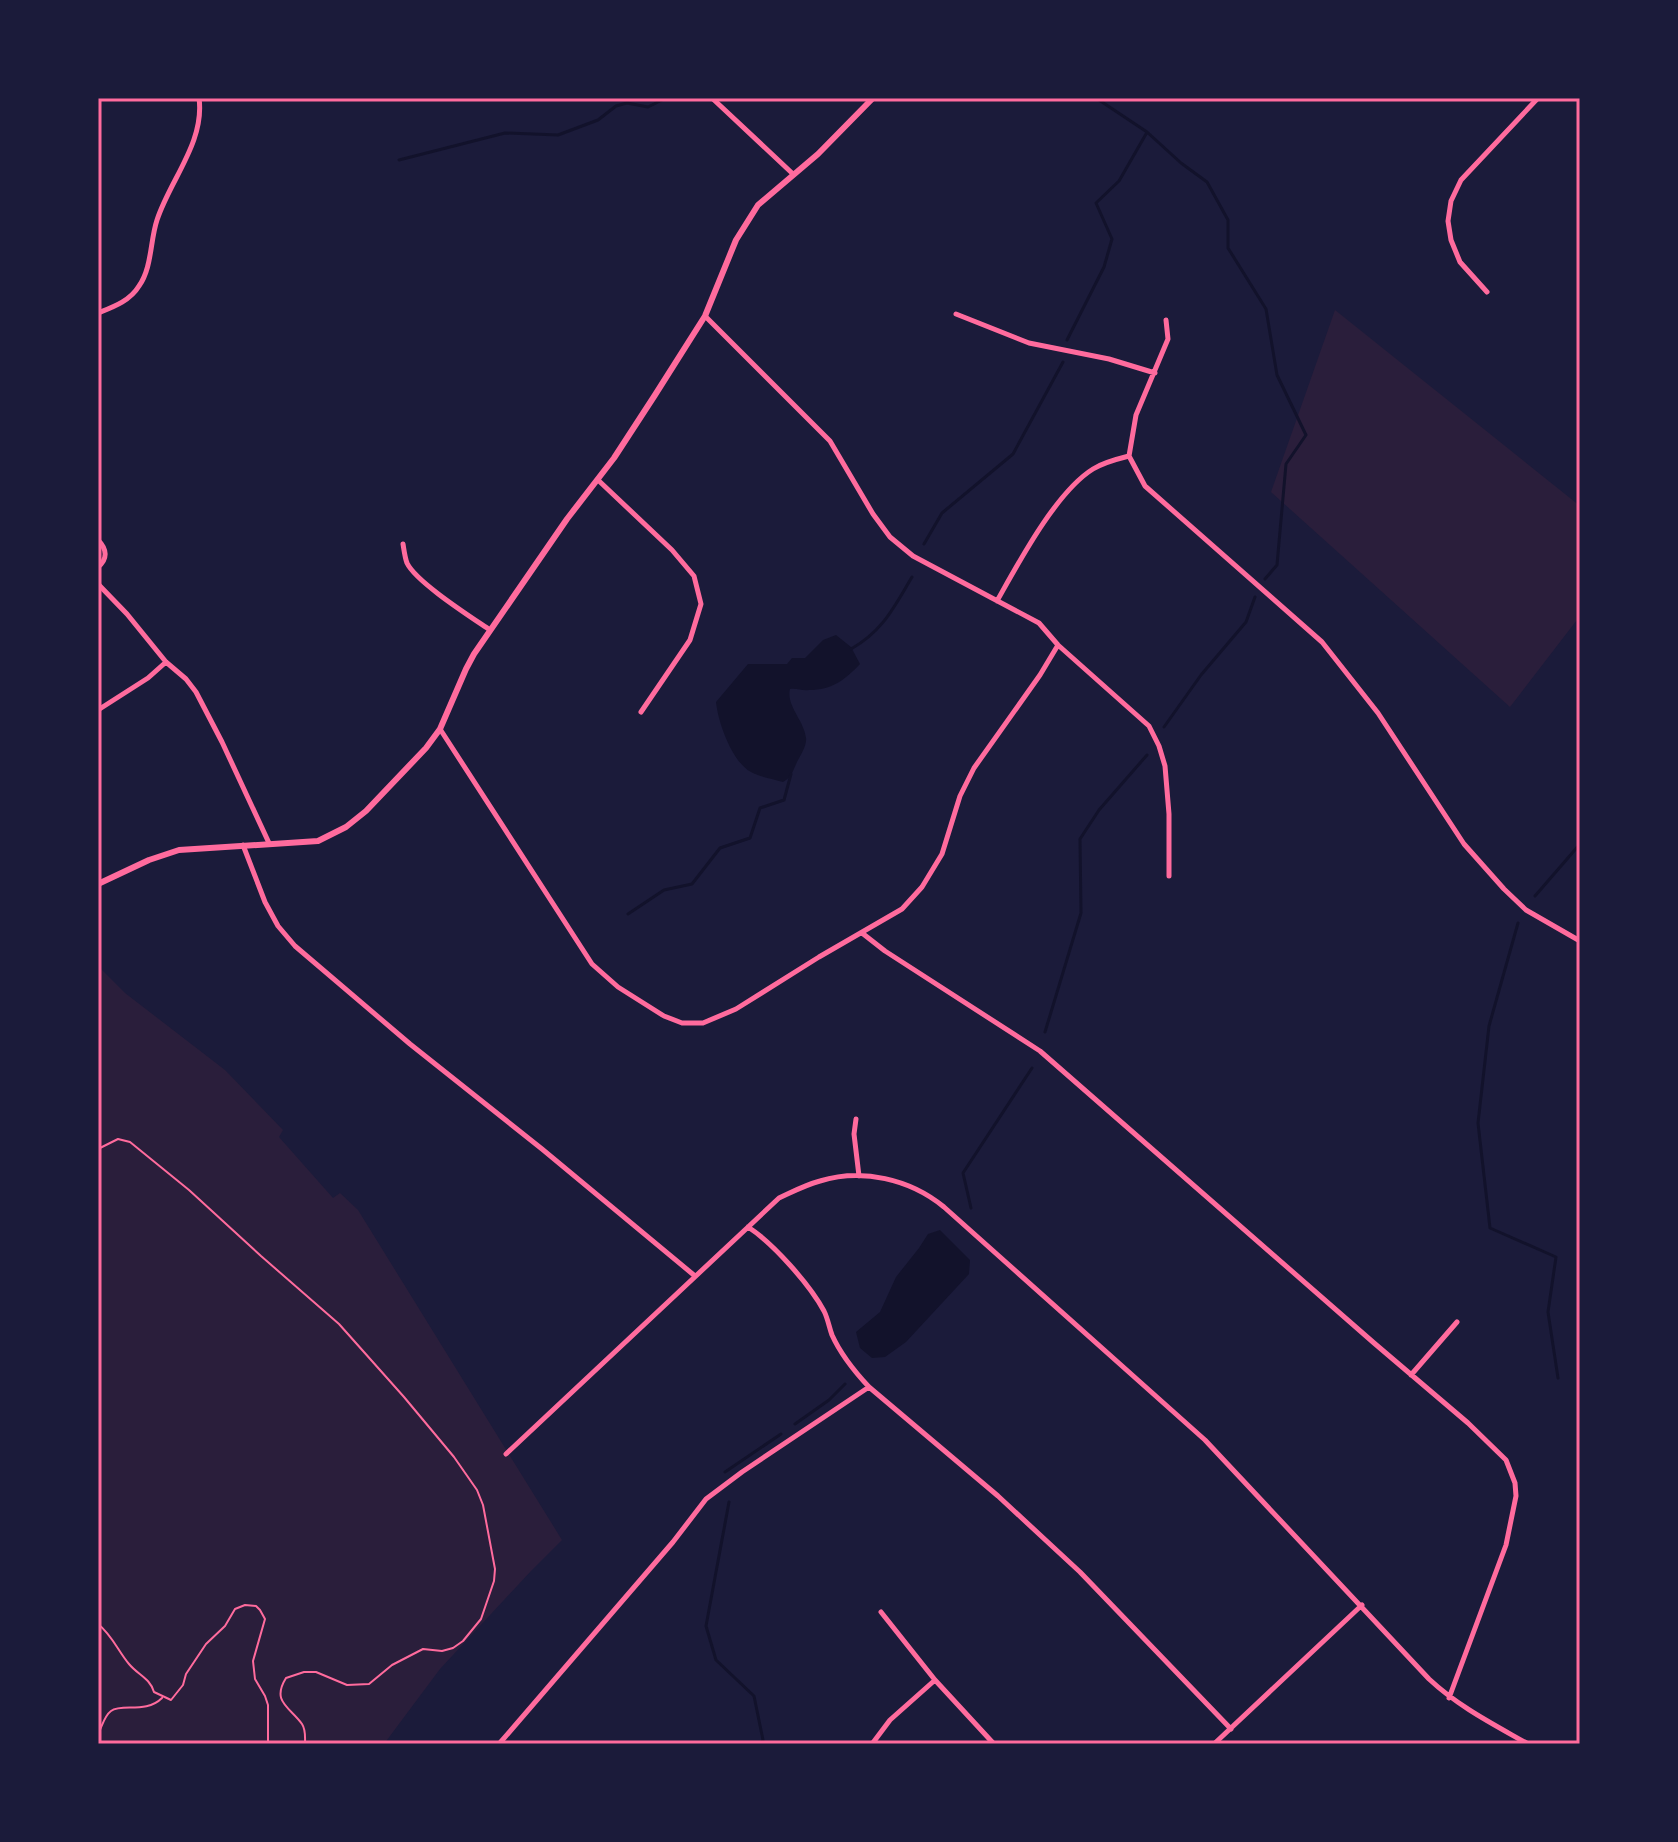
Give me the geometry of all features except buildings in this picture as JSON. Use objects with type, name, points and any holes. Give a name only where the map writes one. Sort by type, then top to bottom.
[{"type":"street","points":[[98,313],[123,303],[140,286],[157,221],[198,130],[199,98]]},
{"type":"street","points":[[712,98],[793,174]]},
{"type":"street","points":[[98,884],[162,854],[194,848],[318,841],[346,827],[366,811],[411,765],[440,729],[466,669],[490,630],[598,480],[705,316],[740,233],[758,205],[818,154],[873,98]]},
{"type":"street","points":[[1487,292],[1460,262],[1451,240],[1448,221],[1451,201],[1461,180],[1538,98]]},
{"type":"street","points":[[956,314],[1029,343],[1109,359],[1155,373]]},
{"type":"street","points":[[705,316],[830,441],[890,537],[913,556],[1039,623],[1058,645],[1149,726],[1165,766],[1169,876]]},
{"type":"street","points":[[1166,320],[1168,339],[1136,415],[1129,456],[1145,486],[1322,642],[1378,713],[1464,844],[1526,910],[1580,941]]},
{"type":"street","points":[[997,601],[1056,505],[1072,487],[1100,465],[1129,456]]},
{"type":"street","points":[[598,480],[672,550],[694,576],[701,604],[690,640],[641,712]]},
{"type":"street","points":[[98,540],[105,556],[98,567]]},
{"type":"street","points":[[403,544],[406,562],[415,574],[490,630]]},
{"type":"street","points":[[98,584],[166,662],[186,679],[206,708],[269,843]]},
{"type":"street","points":[[440,729],[592,964],[618,987],[664,1016],[695,1024],[723,1016],[902,909],[922,887],[942,854],[960,796],[974,768],[1058,645]]},
{"type":"street","points":[[98,710],[148,678],[166,662]]},
{"type":"street","points":[[243,845],[265,902],[278,926],[295,946],[399,1035],[695,1276]]},
{"type":"street","points":[[862,933],[1040,1051],[1468,1423],[1506,1460],[1515,1483],[1516,1496],[1506,1545],[1449,1698]]},
{"type":"street","points":[[856,1119],[854,1134],[859,1176]]},
{"type":"street","points":[[506,1454],[779,1198],[821,1180],[848,1175],[906,1184],[941,1204],[1205,1440],[1449,1698],[1528,1744]]},
{"type":"street","points":[[748,1227],[766,1239],[814,1294],[826,1314],[842,1354],[869,1387],[998,1496],[1080,1572],[1231,1729]]},
{"type":"street","points":[[1411,1375],[1457,1322]]},
{"type":"street","points":[[500,1744],[673,1542],[706,1499],[869,1387]]},
{"type":"street","points":[[1214,1744],[1362,1605]]},
{"type":"street","points":[[881,1612],[935,1680],[994,1744]]},
{"type":"street","points":[[872,1744],[890,1720],[935,1680]]},
{"type":"path","points":[[98,1149],[118,1139],[130,1142],[189,1190],[339,1324],[454,1457],[477,1490],[483,1505],[495,1569],[494,1581],[476,1627],[453,1648],[442,1651],[423,1649],[392,1665],[369,1684],[347,1685],[316,1672],[286,1678],[280,1687],[280,1696],[286,1708],[303,1725],[305,1744]]},
{"type":"path","points":[[98,1624],[130,1665],[151,1683],[154,1692],[171,1700],[206,1644],[225,1626],[235,1609],[245,1605],[256,1606],[265,1619],[253,1661],[255,1679],[268,1705],[268,1744]]},
{"type":"path","points":[[98,1734],[112,1711],[156,1704],[163,1697]]},
{"type":"shaded area","points":[[1335,310],[1580,506],[1580,616],[1510,707],[1271,492]]},
{"type":"shaded area","points":[[836,635],[851,647],[860,664],[831,686],[817,690],[790,689],[789,695],[805,731],[806,741],[792,774],[783,782],[751,772],[732,751],[716,702],[748,664],[787,664],[792,658],[805,658],[823,640]]},
{"type":"shaded area","points":[[98,966],[125,993],[225,1070],[283,1130],[279,1137],[333,1198],[340,1193],[358,1210],[562,1540],[440,1669],[384,1744],[98,1744]]},
{"type":"shaded area","points":[[940,1230],[970,1260],[969,1274],[906,1342],[885,1357],[872,1358],[860,1348],[856,1332],[880,1312],[896,1277],[928,1234]]},
{"type":"waterway","points":[[399,160],[505,133],[558,135],[598,120],[616,106],[627,103],[648,107],[664,99],[681,98]]},
{"type":"waterway","points":[[1096,98],[1147,132],[1207,182],[1228,220],[1228,248],[1266,309],[1277,375],[1306,435],[1286,464],[1277,565],[1265,579]]},
{"type":"waterway","points":[[1067,340],[1104,267],[1112,239],[1096,203],[1119,181],[1146,134]]},
{"type":"waterway","points":[[924,544],[942,513],[1013,454],[1063,362]]},
{"type":"waterway","points":[[851,649],[880,626],[912,577]]},
{"type":"waterway","points":[[1164,727],[1201,675],[1246,622],[1255,597]]},
{"type":"waterway","points":[[1045,1032],[1081,913],[1080,839],[1099,810],[1147,755]]},
{"type":"waterway","points":[[628,914],[664,890],[692,884],[720,848],[750,838],[760,808],[784,800],[791,774]]},
{"type":"waterway","points":[[1535,896],[1580,844]]},
{"type":"waterway","points":[[1518,923],[1489,1026],[1478,1123],[1490,1228],[1556,1257],[1548,1312],[1558,1378]]},
{"type":"waterway","points":[[971,1208],[963,1173],[1032,1068]]},
{"type":"waterway","points":[[795,1424],[829,1400],[845,1384]]},
{"type":"waterway","points":[[725,1472],[781,1434]]},
{"type":"waterway","points":[[729,1502],[706,1626],[716,1660],[754,1696],[763,1740],[761,1744]]}]
